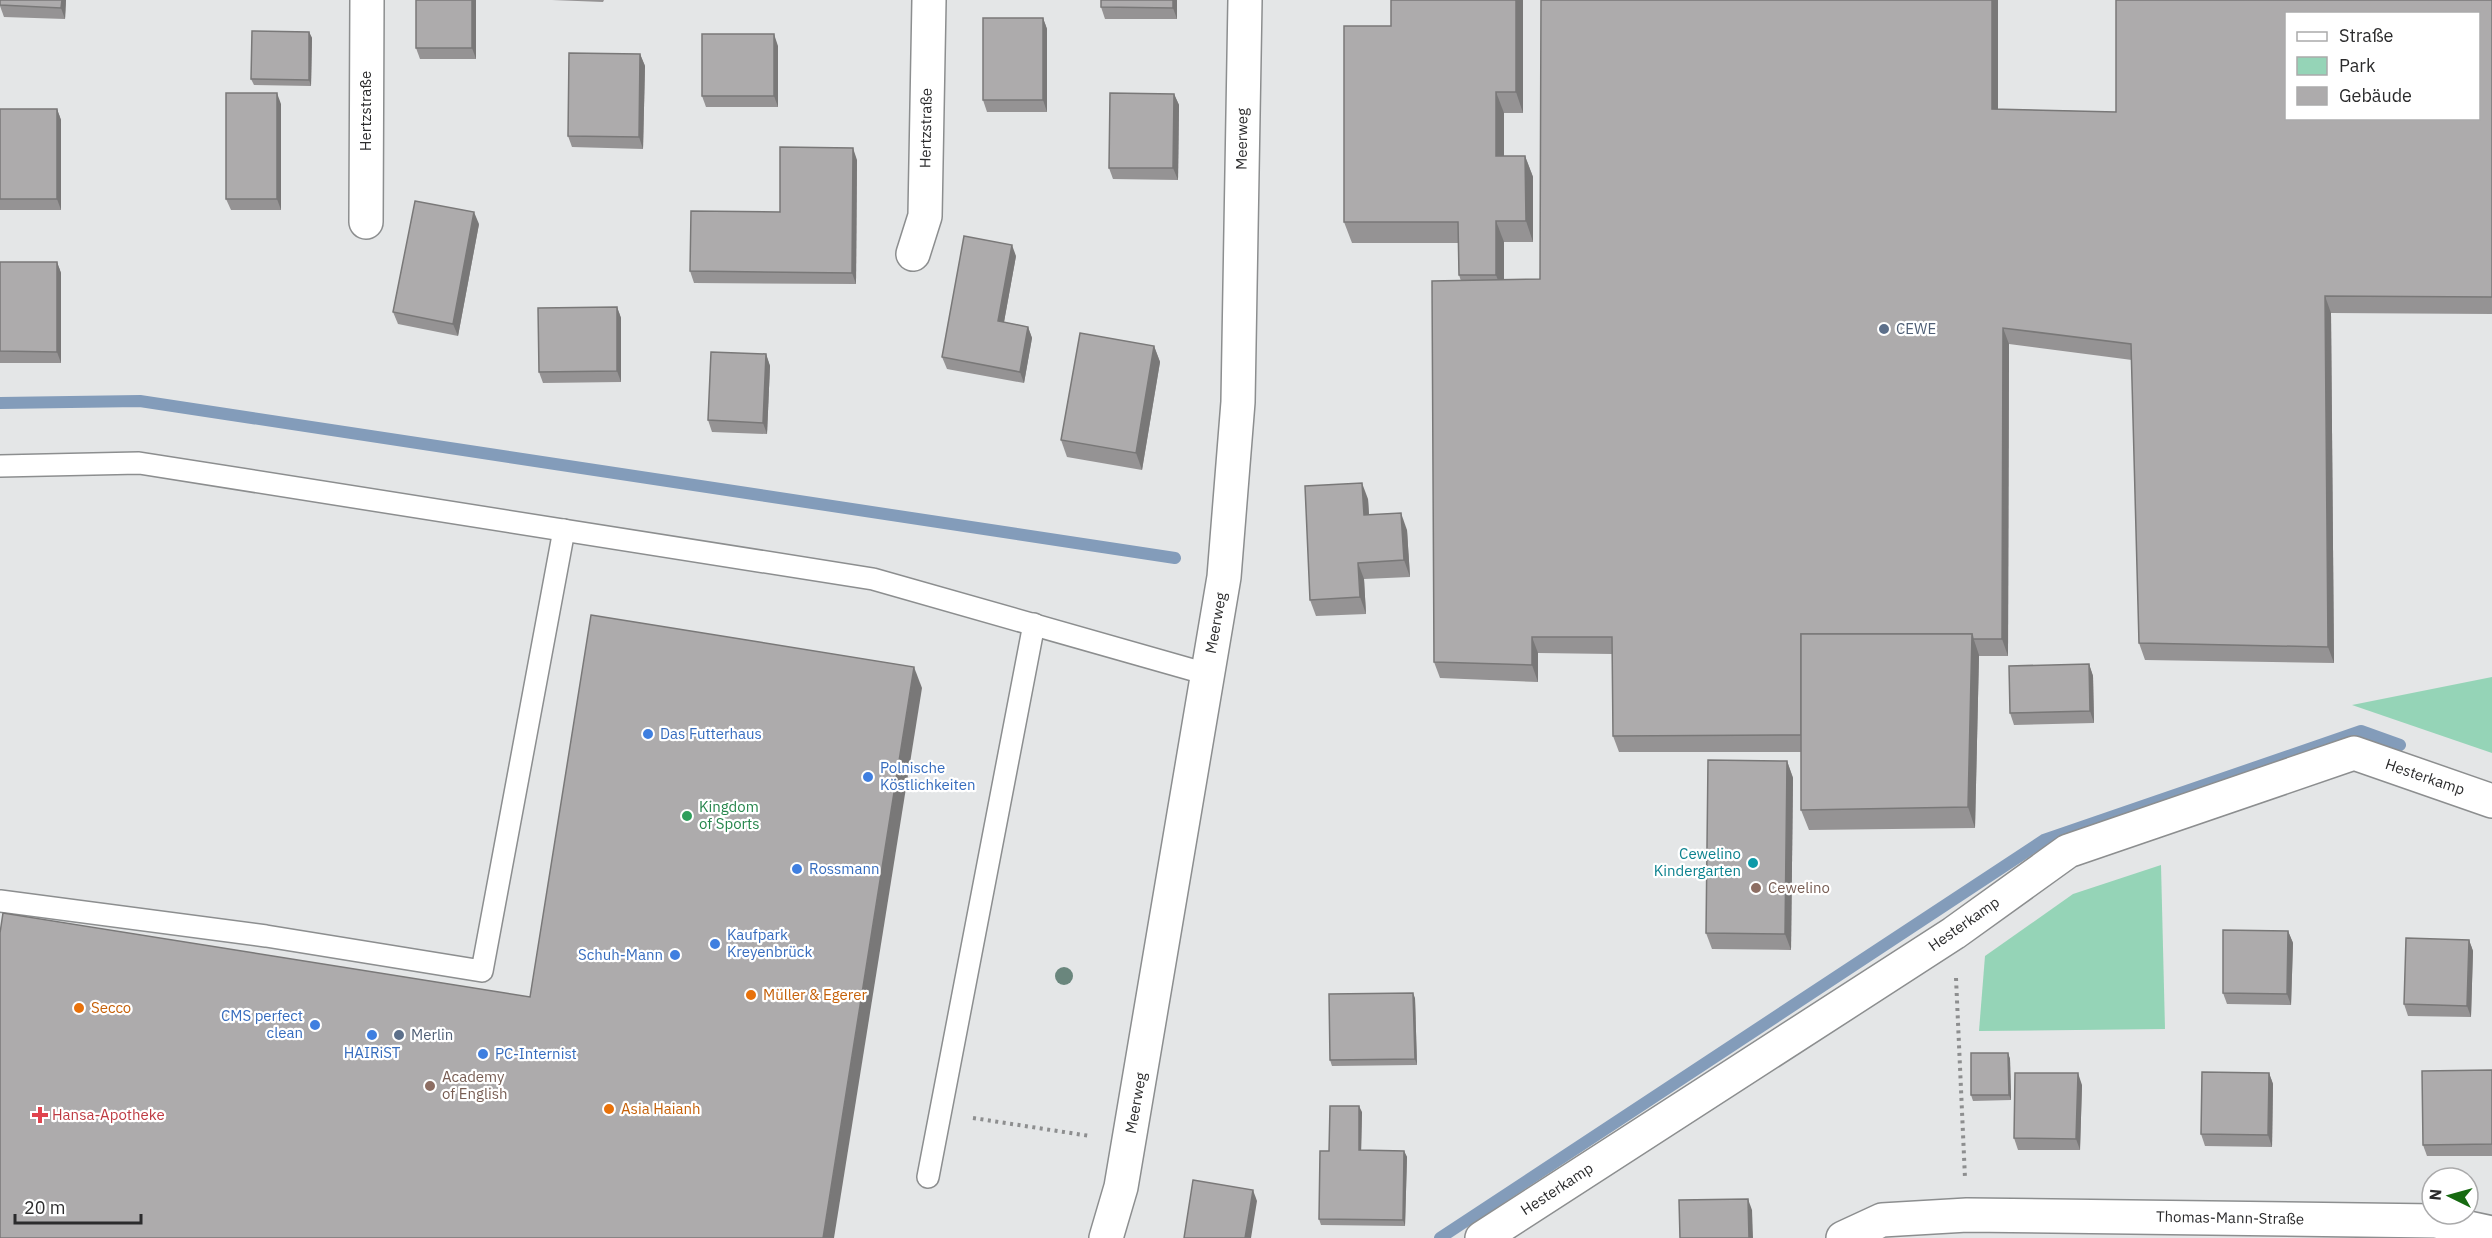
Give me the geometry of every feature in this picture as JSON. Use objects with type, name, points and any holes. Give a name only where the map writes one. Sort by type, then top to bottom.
[{"type":"street","name":"Hertzstraße","points":[[366,222],[367,0]]},
{"type":"street","name":"Hertzstraße","points":[[914,254],[925,216],[929,0]]},
{"type":"street","name":"Meerweg","points":[[1106,1238],[1121,1187],[1224,577],[1238,402],[1245,0]]},
{"type":"street","name":"Hesterkamp","points":[[1482,1238],[1954,933],[2068,851],[2354,753],[2492,801]]},
{"type":"street","name":"Thomas-Mann-Straße","points":[[1843,1238],[1882,1220],[1960,1226],[2436,1221],[2492,1233]]},
{"type":"lane","points":[[0,466],[139,463],[873,579],[1207,674]]},
{"type":"lane","points":[[0,901],[266,936],[482,971],[564,530]]},
{"type":"lane","points":[[928,1177],[1034,624]]},
{"type":"path","points":[[1954,933],[1960,1226]]},
{"type":"path","points":[[940,1112],[1129,1142]]},
{"type":"green space","points":[[2492,677],[2492,753],[2352,705]]},
{"type":"green space","points":[[2161,865],[2165,1029],[1979,1031],[1985,956],[2073,894]]},
{"type":"building","points":[[0,0],[62,0],[61,8],[0,5]]},
{"type":"building","points":[[416,0],[472,0],[472,48],[416,48]]},
{"type":"building","points":[[1101,0],[1173,0],[1173,8],[1101,7]]},
{"type":"building","points":[[1391,0],[1516,0],[1516,92],[1496,92],[1496,156],[1525,156],[1526,221],[1496,221],[1496,275],[1459,275],[1458,222],[1344,222],[1344,26],[1391,26]]},
{"type":"building","name":"CEWE","points":[[1541,0],[1992,0],[1992,109],[2116,112],[2116,0],[2492,0],[2492,297],[2325,296],[2328,647],[2139,643],[2131,344],[2003,328],[2002,639],[1973,639],[1972,634],[1801,634],[1801,735],[1613,736],[1612,637],[1532,637],[1532,665],[1434,662],[1432,281],[1540,279]]},
{"type":"building","points":[[983,18],[1043,18],[1043,100],[983,100]]},
{"type":"building","points":[[252,31],[309,32],[309,80],[251,79]]},
{"type":"building","points":[[702,34],[774,34],[774,96],[702,96]]},
{"type":"building","points":[[569,53],[640,54],[639,137],[568,136]]},
{"type":"building","points":[[226,93],[277,93],[277,199],[226,199]]},
{"type":"building","points":[[1110,93],[1174,94],[1173,168],[1109,168]]},
{"type":"building","points":[[0,109],[57,109],[57,199],[0,199]]},
{"type":"building","points":[[780,147],[853,148],[852,273],[690,271],[691,211],[780,212]]},
{"type":"building","points":[[415,201],[474,212],[453,324],[393,312]]},
{"type":"building","points":[[964,236],[1012,245],[998,321],[1028,327],[1020,372],[942,357]]},
{"type":"building","points":[[0,262],[57,262],[57,352],[0,351]]},
{"type":"building","points":[[617,307],[617,371],[539,372],[538,308]]},
{"type":"building","points":[[1080,333],[1154,346],[1136,453],[1061,440]]},
{"type":"building","points":[[711,352],[766,354],[763,423],[708,420]]},
{"type":"building","points":[[1362,483],[1364,515],[1401,513],[1404,560],[1358,563],[1360,597],[1310,600],[1305,486]]},
{"type":"building","name":"Kaufpark Kreyenbrück","points":[[591,615],[914,667],[823,1238],[0,1238],[0,933],[3,913],[530,997]]},
{"type":"building","points":[[1801,634],[1972,634],[1968,807],[1801,810]]},
{"type":"building","points":[[2089,664],[2090,711],[2010,713],[2009,666]]},
{"type":"building","name":"Cewelino Kindergarten","points":[[1708,760],[1787,761],[1785,934],[1706,933]]},
{"type":"building","points":[[2223,930],[2288,931],[2287,994],[2223,993]]},
{"type":"building","points":[[2406,938],[2469,940],[2467,1006],[2404,1004]]},
{"type":"building","points":[[1413,993],[1415,1059],[1330,1060],[1329,994]]},
{"type":"building","points":[[1971,1053],[2008,1053],[2009,1095],[1971,1095]]},
{"type":"building","points":[[2492,1070],[2492,1144],[2423,1145],[2422,1071]]},
{"type":"building","points":[[2202,1072],[2269,1073],[2268,1135],[2201,1134]]},
{"type":"building","points":[[2015,1073],[2078,1073],[2076,1139],[2014,1138]]},
{"type":"building","points":[[1330,1106],[1359,1106],[1359,1150],[1404,1151],[1403,1220],[1319,1219],[1320,1151],[1329,1151]]},
{"type":"building","points":[[1193,1180],[1253,1190],[1245,1238],[1184,1238]]},
{"type":"building","points":[[1748,1199],[1749,1238],[1680,1238],[1679,1200]]},
{"type":"waterway","points":[[0,403],[140,401],[1175,558]]},
{"type":"waterway","points":[[1440,1238],[2044,840],[2361,731],[2400,745]]},
{"type":"place","name":"CEWE","points":[[1884,329]]},
{"type":"place","name":"Das Futterhaus","points":[[648,734]]},
{"type":"place","name":"Polnische Köstlichkeiten","points":[[868,777]]},
{"type":"place","name":"Kingdom of Sports","points":[[687,816]]},
{"type":"place","name":"Cewelino Kindergarten","points":[[1753,863]]},
{"type":"place","name":"Rossmann","points":[[797,869]]},
{"type":"place","name":"Cewelino","points":[[1756,888]]},
{"type":"place","name":"Kaufpark Kreyenbrück","points":[[715,944]]},
{"type":"place","name":"Schuh-Mann","points":[[675,955]]},
{"type":"place","name":"Müller & Egerer","points":[[751,995]]},
{"type":"place","name":"Secco","points":[[79,1008]]},
{"type":"place","name":"CMS perfect clean","points":[[315,1025]]},
{"type":"place","name":"HAIRiST","points":[[372,1035]]},
{"type":"place","name":"Merlin","points":[[399,1035]]},
{"type":"place","name":"PC-Internist","points":[[483,1054]]},
{"type":"place","name":"Academy of English","points":[[430,1086]]},
{"type":"place","name":"Asia Haianh","points":[[609,1109]]},
{"type":"place","name":"Hansa-Apotheke","points":[[40,1115]]}]
